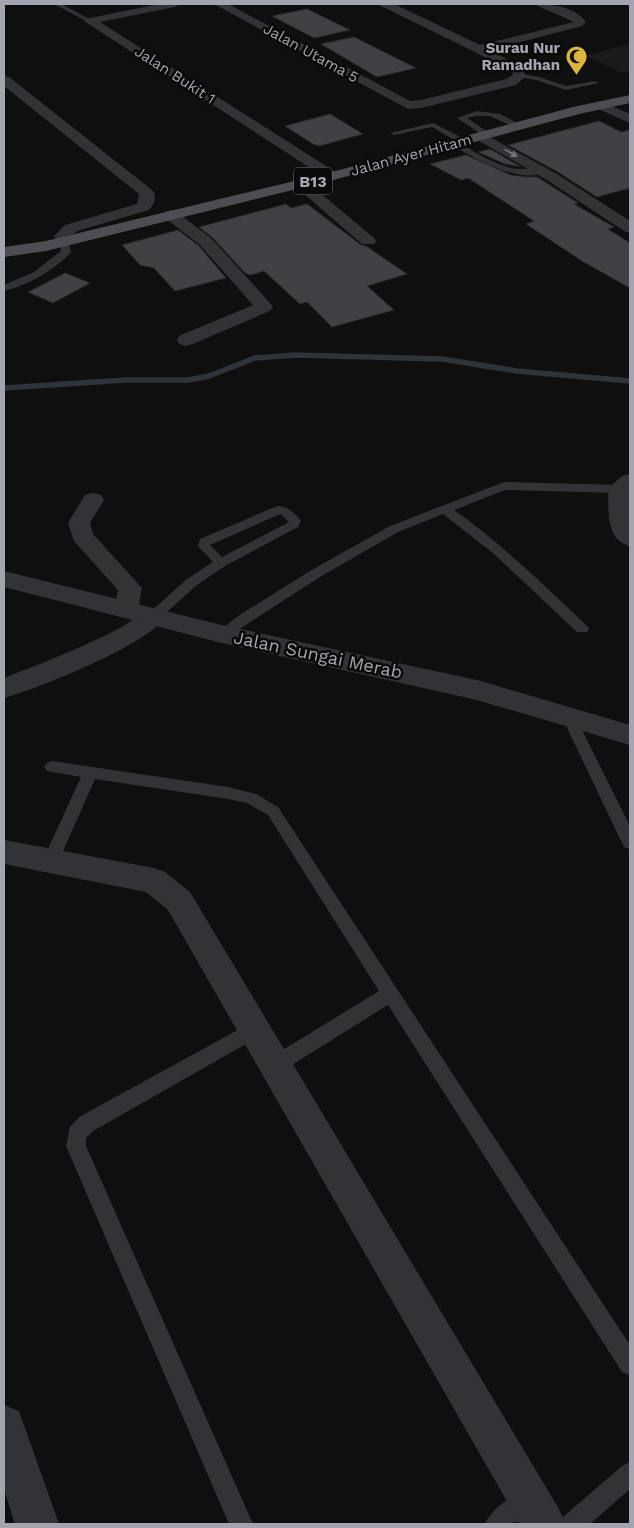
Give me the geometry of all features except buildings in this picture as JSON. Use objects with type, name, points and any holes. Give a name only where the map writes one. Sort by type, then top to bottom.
[{"type":"main road","points":[[578,110],[582,106],[630,93]]},
{"type":"main road","name":"Jalan Ayer Hitam","points":[[6,257],[301,184],[578,110],[630,99]]},
{"type":"street","points":[[90,20],[158,5],[175,4]]},
{"type":"street","name":"Jalan Utama 5","points":[[220,4],[408,105],[422,104],[511,82],[520,76]]},
{"type":"street","points":[[385,4],[479,49],[517,70],[520,76]]},
{"type":"street","points":[[479,49],[580,22],[578,19],[542,4]]},
{"type":"street","name":"Jalan Bukit 1","points":[[90,20],[332,176]]},
{"type":"street","points":[[4,80],[147,193],[147,203],[142,207],[71,228],[62,236],[64,242]]},
{"type":"street","points":[[603,106],[630,120]]},
{"type":"street","points":[[484,135],[630,228]]},
{"type":"street","points":[[301,184],[368,241]]},
{"type":"street","points":[[171,215],[206,242],[264,307],[186,340]]},
{"type":"street","points":[[625,485],[620,526],[630,538]]},
{"type":"street","points":[[93,500],[79,523],[82,536],[130,588],[126,610]]},
{"type":"street","name":"Jalan Sungai Merab","points":[[4,579],[222,634],[477,690],[630,736]]},
{"type":"street","points":[[4,688],[114,642],[130,634],[154,616]]},
{"type":"street","points":[[4,852],[154,881],[179,901],[537,1512]]},
{"type":"street","points":[[4,1426],[37,1524]]},
{"type":"lane","points":[[57,4],[90,20]]},
{"type":"lane","points":[[520,76],[537,78],[566,88],[595,83]]},
{"type":"lane","points":[[484,135],[461,118],[486,112],[498,115],[519,126]]},
{"type":"lane","points":[[394,133],[433,125],[505,170],[517,173],[542,171]]},
{"type":"lane","points":[[4,288],[17,285],[50,266],[66,252],[64,242]]},
{"type":"lane","points":[[222,634],[307,579],[394,529],[504,486],[625,485]]},
{"type":"lane","points":[[444,509],[477,532],[504,555],[582,629]]},
{"type":"lane","points":[[154,616],[192,582],[221,563],[294,524],[295,521],[283,510],[276,510],[204,542],[204,546],[221,563]]},
{"type":"lane","points":[[572,717],[575,730],[630,842]]},
{"type":"lane","points":[[52,768],[228,793],[251,798],[274,812],[630,1364]]},
{"type":"lane","points":[[50,862],[90,773]]},
{"type":"lane","points":[[275,1065],[391,993]]},
{"type":"lane","points":[[241,1524],[76,1146],[77,1134],[86,1124],[254,1030]]},
{"type":"lane","points":[[572,1524],[630,1474]]},
{"type":"lane","points":[[497,1524],[537,1512]]},
{"type":"shaded area","points":[[630,44],[630,71],[622,73],[585,56]]},
{"type":"waterway","points":[[4,388],[126,380],[188,380],[209,376],[255,358],[295,355],[442,359],[517,371],[630,381]]},
{"type":"place","name":"Surau Nur Ramadhan","points":[[576,76]]}]
